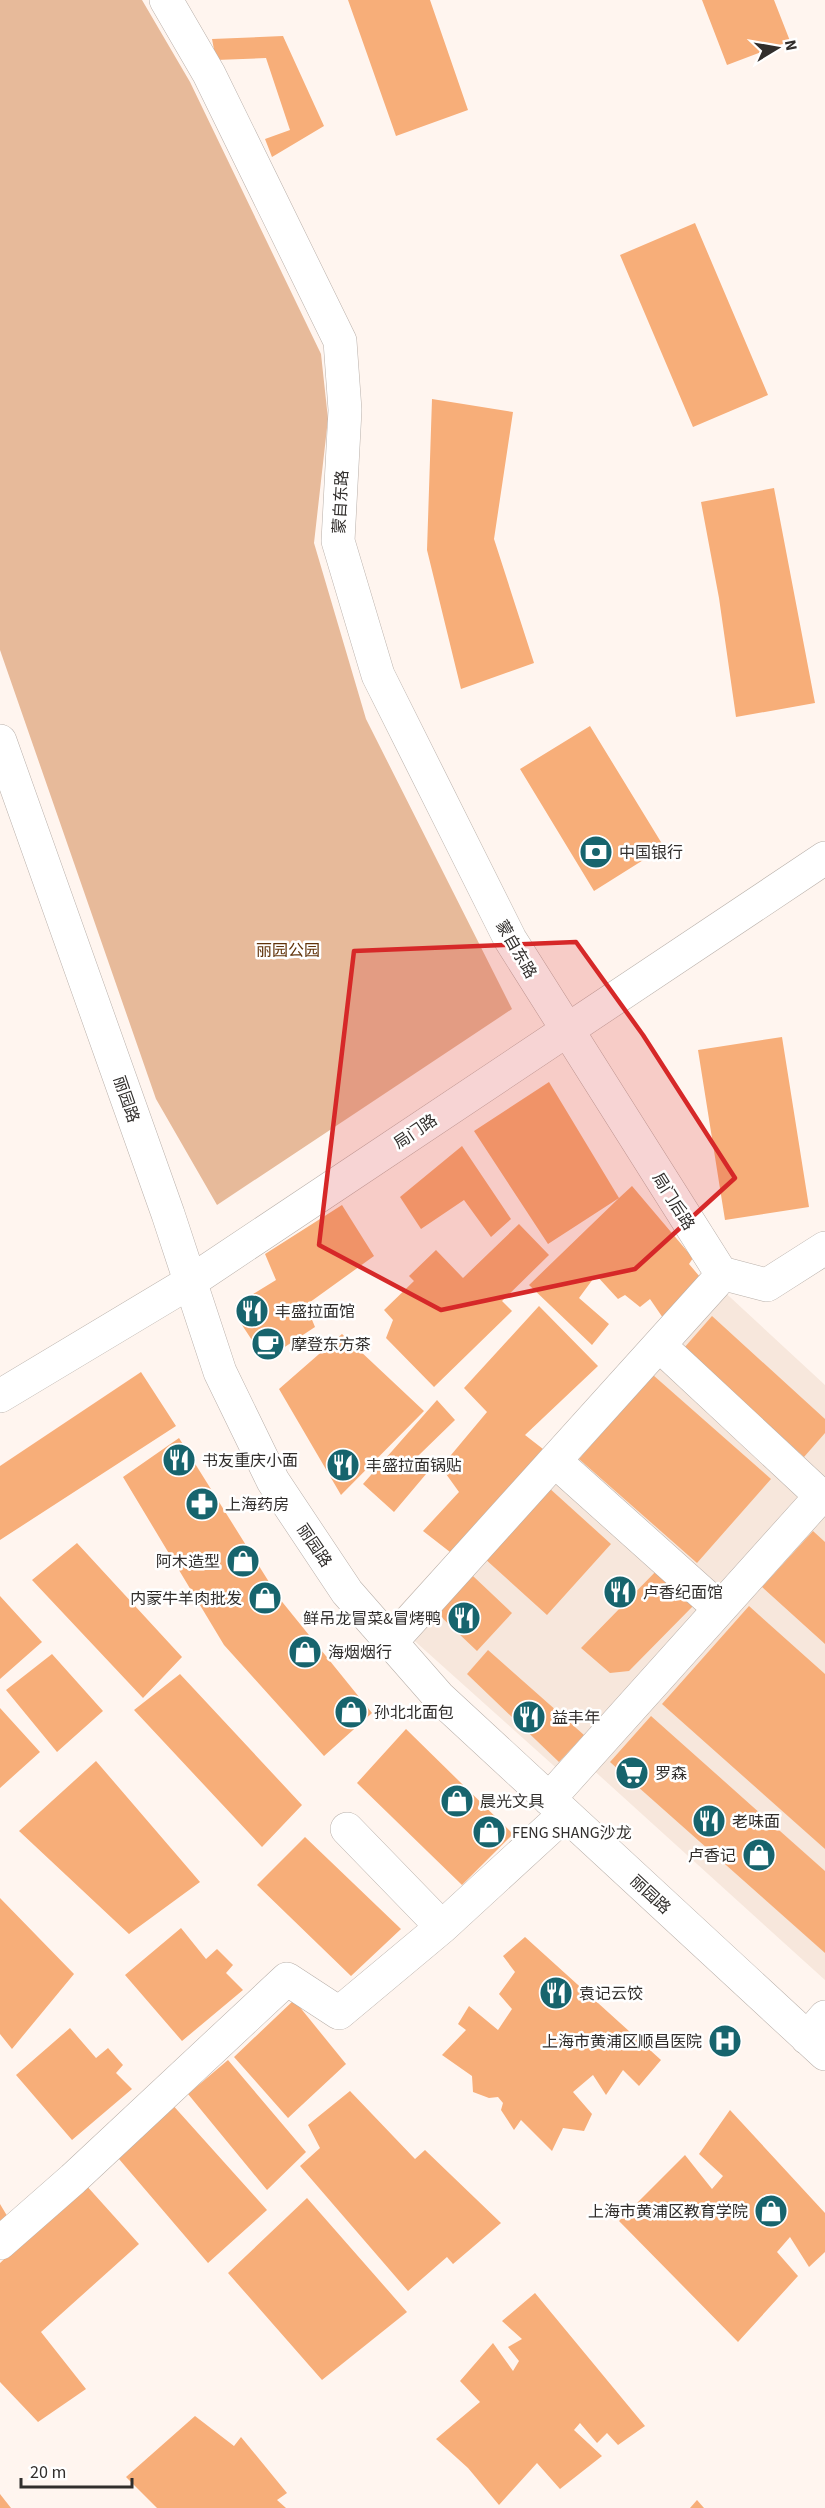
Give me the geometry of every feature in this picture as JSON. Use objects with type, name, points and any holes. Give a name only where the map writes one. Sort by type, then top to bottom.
[{"type":"street","name":"蒙自东路","points":[[166,0],[209,74],[340,341],[345,410],[338,541],[378,675],[510,939],[566,1029]]},
{"type":"street","name":"丽园路","points":[[0,741],[220,1372],[273,1481],[347,1592],[439,1697],[557,1807],[819,2036]]},
{"type":"street","name":"局门路","points":[[0,1396],[190,1282],[825,858]]},
{"type":"street","name":"局门后路","points":[[566,1029],[720,1273]]},
{"type":"street","points":[[391,1642],[715,1283],[720,1273],[767,1285],[825,1248]]},
{"type":"street","points":[[0,2243],[73,2179],[287,1979],[339,2013],[442,1927],[557,1807],[719,1608],[821,1496],[659,1345]]},
{"type":"street","points":[[555,1461],[719,1608]]},
{"type":"street","points":[[347,1829],[442,1927]]},
{"type":"highlighted area","points":[[576,942],[643,1035],[735,1178],[635,1269],[441,1310],[319,1245],[336,1086],[354,951]]},
{"type":"shaded area","points":[[704,1273],[825,1385],[825,1980],[579,1757],[563,1774],[389,1618]]},
{"type":"green space","name":"丽园公园","points":[[0,0],[142,0],[190,82],[321,354],[328,419],[314,543],[366,719],[512,1009],[217,1205],[156,1099],[0,650]]},
{"type":"building","points":[[348,0],[430,0],[468,110],[396,136]]},
{"type":"building","points":[[702,0],[774,0],[790,41],[727,65]]},
{"type":"building","points":[[283,36],[324,126],[272,157],[265,139],[290,130],[266,58],[216,60],[212,39]]},
{"type":"building","points":[[695,223],[768,395],[693,427],[620,255]]},
{"type":"building","points":[[432,399],[513,412],[494,539],[534,663],[461,689],[427,550]]},
{"type":"building","points":[[774,488],[815,703],[736,717],[719,598],[701,502]]},
{"type":"building","points":[[590,726],[664,847],[594,891],[520,769]]},
{"type":"building","points":[[782,1037],[809,1207],[725,1220],[698,1050]]},
{"type":"building","points":[[549,1082],[619,1198],[548,1244],[474,1131]]},
{"type":"building","points":[[462,1146],[511,1219],[491,1237],[464,1200],[421,1229],[400,1197]]},
{"type":"building","points":[[632,1186],[693,1258],[689,1264],[700,1277],[663,1318],[650,1299],[640,1307],[625,1295],[618,1299],[596,1275],[579,1298],[609,1324],[592,1345],[529,1285]]},
{"type":"building","points":[[342,1205],[374,1256],[306,1305],[315,1327],[265,1360],[240,1322],[250,1316],[240,1302],[276,1280],[265,1254]]},
{"type":"building","points":[[519,1224],[549,1255],[502,1301],[512,1311],[434,1387],[386,1338],[393,1320],[384,1310],[414,1281],[409,1276],[436,1250],[463,1278]]},
{"type":"building","points":[[539,1306],[598,1366],[525,1435],[543,1449],[450,1552],[423,1531],[459,1492],[441,1467],[487,1412],[464,1388]]},
{"type":"building","points":[[712,1316],[825,1419],[825,1433],[804,1457],[684,1348]]},
{"type":"building","points":[[342,1334],[424,1411],[341,1495],[279,1389]]},
{"type":"building","points":[[141,1372],[176,1426],[0,1540],[0,1466]]},
{"type":"building","points":[[653,1375],[771,1479],[697,1563],[579,1459]]},
{"type":"building","points":[[437,1400],[455,1420],[418,1456],[432,1467],[394,1512],[363,1484]]},
{"type":"building","points":[[179,1438],[279,1598],[372,1713],[324,1756],[224,1645],[123,1477]]},
{"type":"building","points":[[548,1487],[611,1544],[547,1615],[484,1558]]},
{"type":"building","points":[[813,1531],[825,1542],[825,1644],[762,1587]]},
{"type":"building","points":[[77,1543],[182,1657],[143,1698],[32,1580]]},
{"type":"building","points":[[662,1565],[695,1604],[629,1671],[610,1673],[581,1648]]},
{"type":"building","points":[[473,1576],[512,1613],[477,1651],[437,1613]]},
{"type":"building","points":[[0,1596],[42,1642],[0,1679]]},
{"type":"building","points":[[749,1606],[825,1674],[825,1849],[662,1704]]},
{"type":"building","points":[[488,1650],[584,1735],[559,1762],[467,1674]]},
{"type":"building","points":[[52,1654],[103,1711],[57,1752],[6,1690]]},
{"type":"building","points":[[180,1674],[302,1805],[262,1847],[134,1710]]},
{"type":"building","points":[[0,1708],[40,1752],[0,1788]]},
{"type":"building","points":[[651,1716],[825,1871],[825,1953],[610,1762]]},
{"type":"building","points":[[406,1729],[513,1834],[462,1885],[357,1783]]},
{"type":"building","points":[[96,1761],[200,1882],[129,1934],[19,1831]]},
{"type":"building","points":[[305,1837],[401,1929],[351,1976],[257,1885]]},
{"type":"building","points":[[0,1898],[74,1974],[12,2049],[0,2034]]},
{"type":"building","points":[[181,1928],[206,1959],[217,1949],[233,1965],[226,1973],[243,1990],[182,2041],[125,1975]]},
{"type":"building","points":[[525,1937],[661,2060],[639,2086],[623,2070],[606,2095],[593,2075],[573,2092],[592,2114],[584,2131],[563,2128],[552,2151],[521,2120],[514,2130],[501,2110],[503,2103],[498,2097],[489,2098],[473,2092],[472,2076],[442,2055],[466,2030],[458,2024],[469,2006],[498,2030],[512,2009],[499,1994],[515,1972],[503,1956]]},
{"type":"building","points":[[294,2000],[346,2064],[288,2118],[234,2057]]},
{"type":"building","points":[[70,2028],[96,2058],[108,2048],[123,2065],[116,2073],[132,2089],[72,2140],[16,2075]]},
{"type":"building","points":[[228,2060],[306,2152],[267,2190],[188,2094]]},
{"type":"building","points":[[350,2091],[415,2159],[425,2150],[501,2223],[453,2264],[447,2257],[408,2291],[300,2166],[320,2148],[308,2125]]},
{"type":"building","points":[[170,2102],[267,2210],[208,2263],[113,2152]]},
{"type":"building","points":[[730,2110],[825,2213],[825,2252],[809,2267],[790,2237],[777,2252],[798,2276],[738,2342],[619,2221],[685,2155],[712,2189],[723,2176],[699,2154]]},
{"type":"building","points":[[85,2184],[139,2244],[41,2332],[86,2389],[38,2422],[0,2382],[0,2263]]},
{"type":"building","points":[[307,2198],[407,2312],[322,2380],[228,2273]]},
{"type":"building","points":[[0,2204],[12,2224],[0,2233]]},
{"type":"building","points":[[535,2293],[645,2426],[618,2445],[607,2433],[597,2443],[580,2423],[574,2430],[602,2456],[560,2489],[537,2463],[499,2505],[468,2468],[436,2439],[480,2402],[460,2381],[493,2343],[513,2371],[519,2361],[508,2347],[522,2339],[502,2321]]},
{"type":"building","points":[[195,2416],[234,2446],[241,2437],[287,2493],[277,2500],[286,2508],[157,2508],[126,2477]]},
{"type":"building","points":[[0,2494],[11,2508],[0,2508]]},
{"type":"building","points":[[697,2500],[704,2508],[690,2508]]},
{"type":"place","name":"中国银行","points":[[596,852]]},
{"type":"place","name":"丰盛拉面馆","points":[[252,1311]]},
{"type":"place","name":"摩登东方茶","points":[[268,1344]]},
{"type":"place","name":"书友重庆小面","points":[[179,1460]]},
{"type":"place","name":"丰盛拉面锅贴","points":[[343,1465]]},
{"type":"place","name":"上海药房","points":[[202,1504]]},
{"type":"place","name":"阿木造型","points":[[243,1561]]},
{"type":"place","name":"卢香纪面馆","points":[[620,1592]]},
{"type":"place","name":"内蒙牛羊肉批发","points":[[265,1598]]},
{"type":"place","name":"鲜吊龙冒菜&冒烤鸭","points":[[464,1618]]},
{"type":"place","name":"海烟烟行","points":[[305,1652]]},
{"type":"place","name":"孙北北面包","points":[[351,1712]]},
{"type":"place","name":"益丰年","points":[[529,1717]]},
{"type":"place","name":"罗森","points":[[632,1773]]},
{"type":"place","name":"晨光文具","points":[[457,1801]]},
{"type":"place","name":"老味面","points":[[709,1821]]},
{"type":"place","name":"FENG SHANG沙龙","points":[[489,1832]]},
{"type":"place","name":"卢香记","points":[[759,1855]]},
{"type":"place","name":"袁记云饺","points":[[556,1993]]},
{"type":"place","name":"上海市黄浦区顺昌医院","points":[[725,2041]]},
{"type":"place","name":"上海市黄浦区教育学院","points":[[771,2211]]}]
